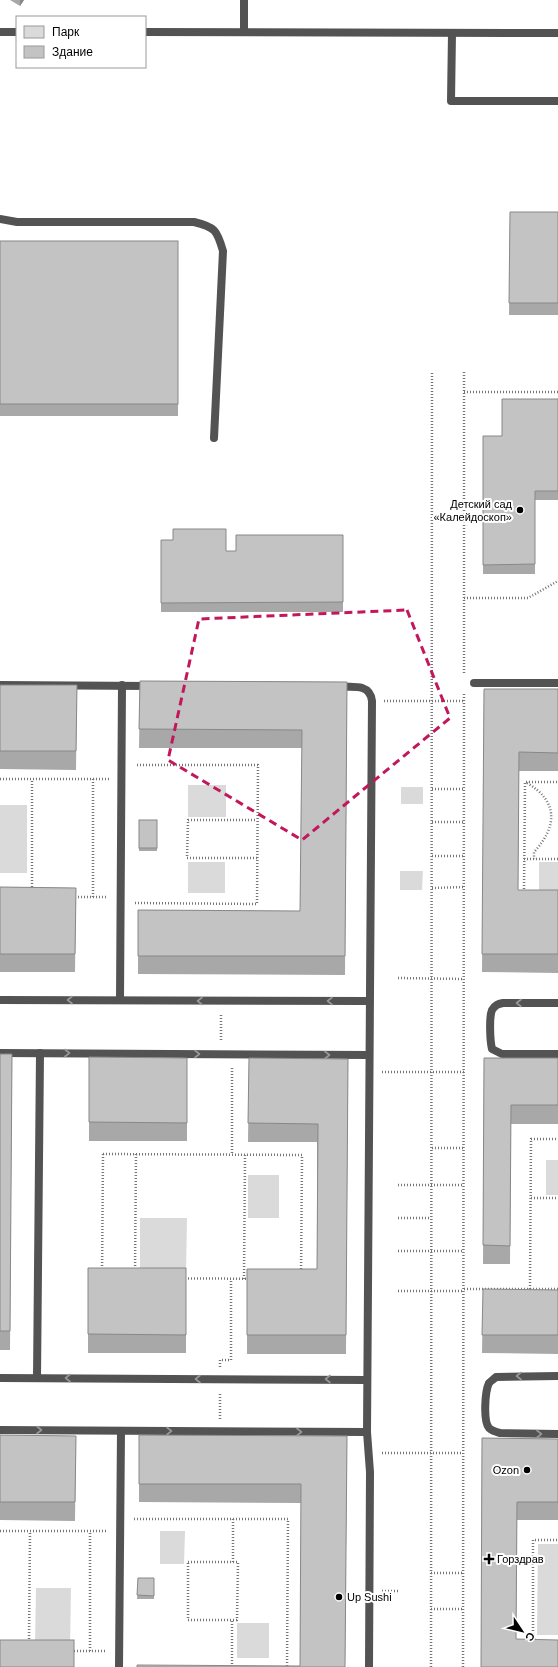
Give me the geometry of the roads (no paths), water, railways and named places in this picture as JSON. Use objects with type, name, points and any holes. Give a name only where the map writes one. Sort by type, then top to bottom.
[{"type":"lane","points":[[244,0],[244,32]]},
{"type":"lane","points":[[0,32],[16,32]]},
{"type":"lane","points":[[146,32],[558,33]]},
{"type":"lane","points":[[452,33],[451,101],[558,101]]},
{"type":"lane","points":[[0,219],[17,222],[194,222],[207,225],[219,235],[223,251],[214,438]]},
{"type":"lane","points":[[474,683],[558,683]]},
{"type":"lane","points":[[0,685],[162,686]]},
{"type":"lane","points":[[120,1000],[122,686]]},
{"type":"lane","points":[[327,686],[358,687],[367,689],[371,694],[372,701],[367,1380],[367,1432],[370,1472],[369,1667]]},
{"type":"lane","points":[[0,1000],[370,1001]]},
{"type":"lane","points":[[558,1003],[498,1004],[493,1008],[491,1015],[490,1043],[492,1049],[502,1054],[558,1054]]},
{"type":"lane","points":[[0,1053],[369,1055]]},
{"type":"lane","points":[[37,1378],[40,1053]]},
{"type":"lane","points":[[558,1376],[496,1377],[490,1382],[486,1392],[486,1420],[488,1427],[493,1432],[558,1434]]},
{"type":"lane","points":[[0,1378],[367,1380]]},
{"type":"lane","points":[[0,1430],[367,1432]]},
{"type":"lane","points":[[119,1667],[121,1431]]},
{"type":"place","name":"Детский сад «Калейдоскоп»","points":[[520,510]]},
{"type":"place","name":"Ozon","points":[[527,1470]]},
{"type":"place","name":"Горздрав","points":[[489,1559]]},
{"type":"place","name":"Up Sushi","points":[[339,1597]]}]
